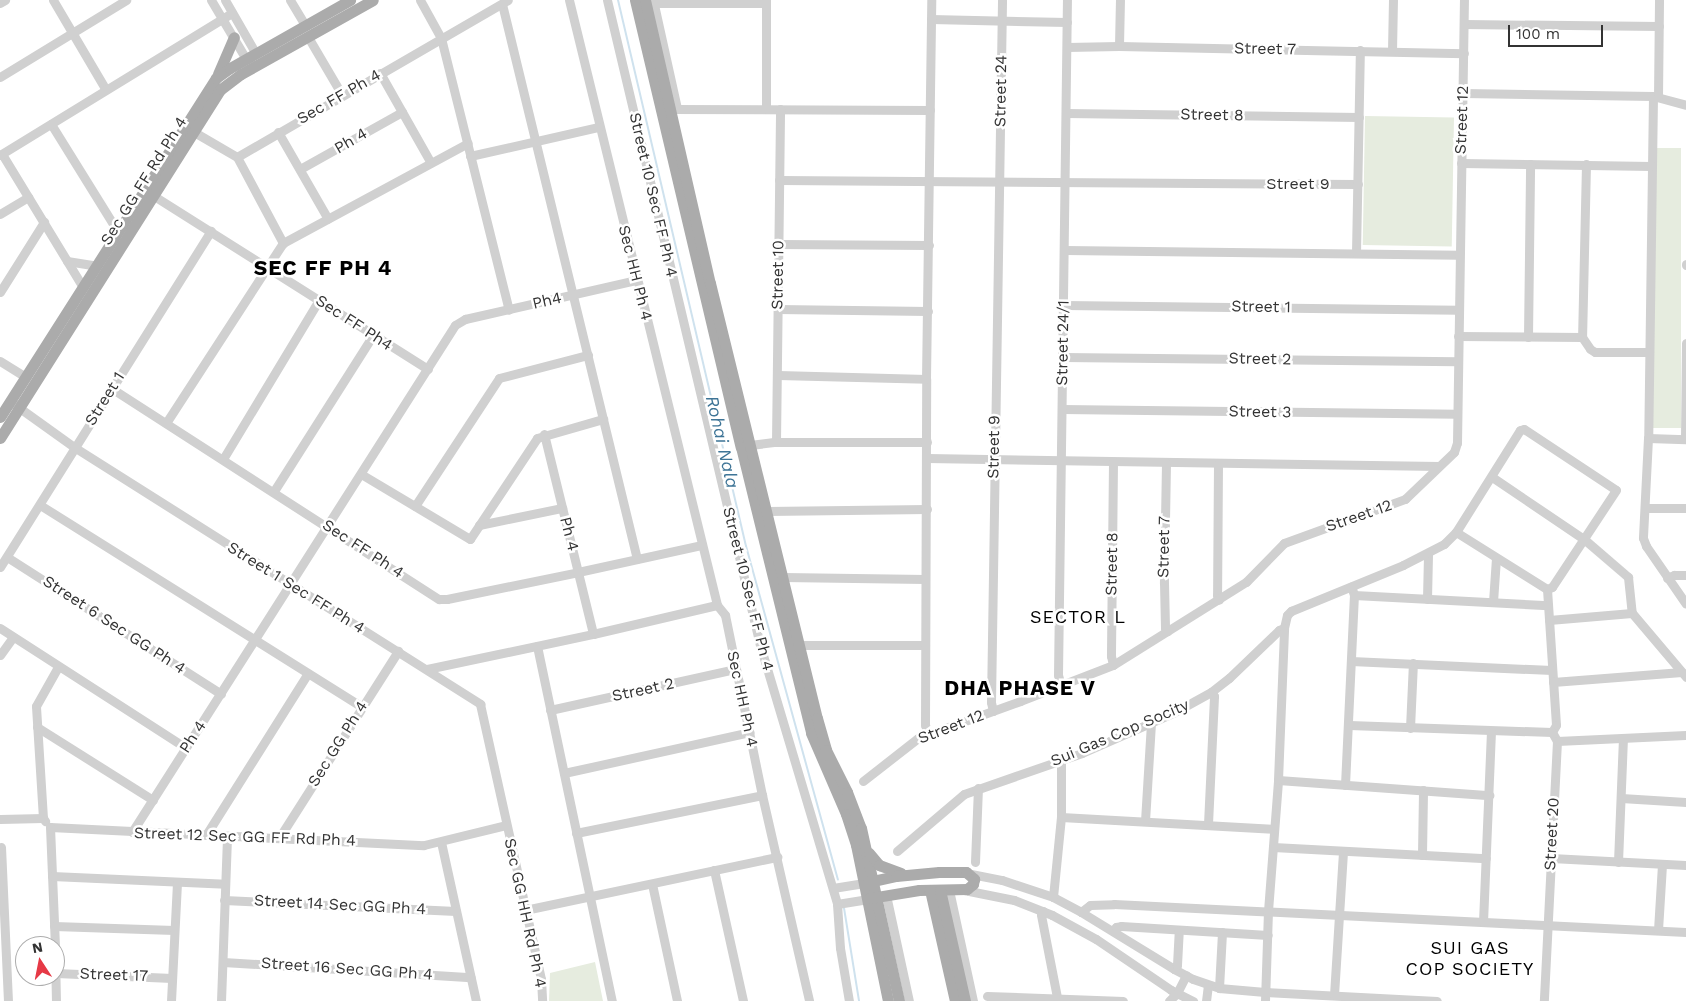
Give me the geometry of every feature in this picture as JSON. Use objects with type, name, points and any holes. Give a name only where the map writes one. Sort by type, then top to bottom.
[{"type":"main road","points":[[216,78],[350,0]]},
{"type":"main road","name":"Sec GG FF Rd Ph 4","points":[[0,438],[15,404],[102,265],[154,196],[227,84],[372,0]]},
{"type":"main road","points":[[635,0],[738,437],[794,645],[826,750],[856,811],[867,849],[874,860],[887,870],[912,875]]},
{"type":"main road","points":[[651,1],[654,23],[750,445],[783,577],[811,733],[846,814],[856,845],[863,883],[871,897],[899,1001]]},
{"type":"main road","points":[[0,417],[15,404],[26,377],[83,287],[102,265],[118,232],[216,78],[234,37]]},
{"type":"main road","points":[[863,883],[867,849]]},
{"type":"main road","points":[[863,883],[912,875],[966,872],[971,874],[974,882],[970,888],[964,890],[940,890],[871,897]]},
{"type":"main road","points":[[940,890],[954,1001]]},
{"type":"main road","points":[[940,890],[966,1001]]},
{"type":"main road","points":[[871,897],[888,1001]]},
{"type":"street","points":[[0,3],[4,0]]},
{"type":"street","points":[[53,0],[106,90]]},
{"type":"street","points":[[0,76],[126,0]]},
{"type":"street","points":[[211,0],[234,37],[251,56]]},
{"type":"street","points":[[225,0],[251,56]]},
{"type":"street","points":[[290,0],[305,25]]},
{"type":"street","points":[[420,0],[441,38],[509,310]]},
{"type":"street","name":"Sec HH Ph 4","points":[[569,0],[717,605],[725,614],[762,795],[809,1001]]},
{"type":"street","name":"Street 10 Sec FF Ph 4","points":[[607,0],[760,645],[839,904],[840,948],[849,1001]]},
{"type":"street","points":[[928,734],[925,725],[926,379],[931,0]]},
{"type":"street","name":"Street 24","points":[[999,182],[1002,0]]},
{"type":"street","name":"Street 24/1","points":[[1061,686],[1058,675],[1067,0]]},
{"type":"street","points":[[1119,46],[1120,0]]},
{"type":"street","points":[[1392,51],[1393,0]]},
{"type":"street","name":"Street 12","points":[[864,782],[912,740],[1113,665],[1246,582],[1284,543],[1406,499],[1456,448],[1464,0]]},
{"type":"street","points":[[1660,0],[1651,166],[1648,438],[1644,542],[1686,604]]},
{"type":"street","points":[[651,1],[766,2],[766,109]]},
{"type":"street","points":[[505,2],[535,141],[638,559]]},
{"type":"street","name":"Sec FF Ph 4","points":[[237,157],[505,2]]},
{"type":"street","points":[[83,287],[1,155],[232,13]]},
{"type":"street","points":[[931,20],[1067,22]]},
{"type":"street","points":[[1464,24],[1659,26]]},
{"type":"street","points":[[308,37],[342,95]]},
{"type":"street","name":"Street 7","points":[[1067,47],[1119,46],[1464,53]]},
{"type":"street","points":[[1356,253],[1360,50]]},
{"type":"street","points":[[380,73],[431,163]]},
{"type":"street","points":[[1463,93],[1656,97],[1686,105]]},
{"type":"street","points":[[674,108],[930,110]]},
{"type":"street","name":"Street 10","points":[[776,442],[780,109]]},
{"type":"street","name":"Ph 4","points":[[300,170],[402,112]]},
{"type":"street","name":"Street 8","points":[[1066,113],[1359,117]]},
{"type":"street","points":[[51,124],[118,232]]},
{"type":"street","points":[[470,156],[599,127]]},
{"type":"street","points":[[194,132],[237,157],[283,243]]},
{"type":"street","points":[[278,132],[328,219]]},
{"type":"street","points":[[166,423],[283,243],[468,143]]},
{"type":"street","points":[[1461,163],[1651,166]]},
{"type":"street","points":[[1528,337],[1530,164]]},
{"type":"street","points":[[1586,164],[1582,337],[1594,352],[1649,352]]},
{"type":"street","name":"Street 9","points":[[779,180],[1358,184]]},
{"type":"street","name":"Street 9","points":[[994,711],[991,702],[999,182]]},
{"type":"street","name":"Sec FF Ph4","points":[[154,196],[428,369]]},
{"type":"street","points":[[0,214],[28,197]]},
{"type":"street","points":[[0,292],[44,222]]},
{"type":"street","name":"Street 1","points":[[0,567],[211,231]]},
{"type":"street","points":[[779,244],[929,244]]},
{"type":"street","points":[[1065,250],[1459,255]]},
{"type":"street","points":[[67,261],[102,265]]},
{"type":"street","name":"Ph4","points":[[428,369],[459,321],[636,280]]},
{"type":"street","points":[[223,459],[319,300]]},
{"type":"street","name":"Street 1","points":[[1064,305],[1458,310]]},
{"type":"street","points":[[778,309],[928,311]]},
{"type":"street","points":[[274,491],[373,335]]},
{"type":"street","points":[[1458,336],[1582,337]]},
{"type":"street","points":[[1648,438],[1686,439],[1686,343]]},
{"type":"street","points":[[415,506],[499,378],[588,355]]},
{"type":"street","name":"Street 2","points":[[1063,357],[1458,361]]},
{"type":"street","points":[[0,361],[26,377]]},
{"type":"street","points":[[254,641],[428,369]]},
{"type":"street","points":[[778,375],[926,379]]},
{"type":"street","name":"Sec FF Ph 4","points":[[111,388],[439,598],[447,599],[578,572]]},
{"type":"street","name":"Street 1 Sec FF Ph 4","points":[[15,404],[74,447],[480,704],[506,825]]},
{"type":"street","name":"Street 3","points":[[1062,409],[1457,414]]},
{"type":"street","points":[[361,474],[470,539],[537,438],[544,434],[603,419]]},
{"type":"street","name":"Sui Gas Cop Socity","points":[[897,851],[958,798],[978,788],[1061,760],[1150,724],[1211,692],[1278,630],[1284,628],[1287,615],[1291,611],[1428,554],[1444,544],[1456,532],[1520,430],[1524,429],[1616,488],[1585,540]]},
{"type":"street","name":"Ph 4","points":[[544,434],[593,634]]},
{"type":"street","points":[[750,445],[776,442],[927,442]]},
{"type":"street","points":[[927,458],[1062,462],[1439,466]]},
{"type":"street","name":"Street 8","points":[[1113,462],[1111,656],[1113,665]]},
{"type":"street","name":"Street 7","points":[[1166,463],[1164,583],[1165,628],[1168,631]]},
{"type":"street","points":[[1218,464],[1217,595],[1219,600]]},
{"type":"street","points":[[1492,477],[1585,540],[1628,577],[1632,613],[1684,675]]},
{"type":"street","points":[[40,505],[362,707]]},
{"type":"street","points":[[480,525],[562,508]]},
{"type":"street","points":[[1645,508],[1686,508]]},
{"type":"street","points":[[766,510],[926,509]]},
{"type":"street","points":[[1456,532],[1547,589]]},
{"type":"street","points":[[1547,589],[1552,587],[1585,540]]},
{"type":"street","points":[[578,572],[702,545]]},
{"type":"street","points":[[1427,599],[1428,554]]},
{"type":"street","name":"Street 6 Sec GG Ph 4","points":[[7,557],[221,694]]},
{"type":"street","points":[[1493,602],[1496,558]]},
{"type":"street","points":[[1668,578],[1674,575],[1686,575]]},
{"type":"street","points":[[783,577],[926,579]]},
{"type":"street","points":[[1345,785],[1354,595],[1351,586]]},
{"type":"street","points":[[1547,589],[1556,727],[1552,732]]},
{"type":"street","points":[[1354,595],[1548,605]]},
{"type":"street","points":[[427,669],[593,634],[717,605]]},
{"type":"street","points":[[1549,620],[1632,613]]},
{"type":"street","points":[[0,628],[186,748]]},
{"type":"street","points":[[1265,997],[1268,911],[1278,780],[1284,628]]},
{"type":"street","points":[[0,656],[13,637]]},
{"type":"street","name":"Ph 4","points":[[132,832],[254,641]]},
{"type":"street","points":[[794,645],[925,645]]},
{"type":"street","points":[[537,646],[588,897],[612,1001]]},
{"type":"street","name":"Sec GG Ph 4","points":[[279,838],[398,651]]},
{"type":"street","points":[[1351,661],[1552,670]]},
{"type":"street","points":[[1410,728],[1413,664]]},
{"type":"street","points":[[54,936],[50,827],[42,818],[36,706],[58,667]]},
{"type":"street","name":"Street 2","points":[[550,710],[736,669]]},
{"type":"street","points":[[206,835],[308,673]]},
{"type":"street","points":[[1553,682],[1684,675]]},
{"type":"street","points":[[1208,824],[1214,696],[1211,692]]},
{"type":"street","points":[[1145,821],[1150,724]]},
{"type":"street","points":[[1349,725],[1490,732],[1552,732]]},
{"type":"street","points":[[37,727],[153,800]]},
{"type":"street","points":[[564,773],[750,732]]},
{"type":"street","points":[[1483,922],[1490,732]]},
{"type":"street","points":[[1552,732],[1557,741],[1686,735]]},
{"type":"street","points":[[1618,862],[1623,739]]},
{"type":"street","name":"Street 20","points":[[1544,1001],[1557,741]]},
{"type":"street","points":[[1053,897],[1061,817],[1061,760]]},
{"type":"street","points":[[1278,780],[1489,795]]},
{"type":"street","points":[[975,862],[978,788]]},
{"type":"street","points":[[1422,855],[1423,790]]},
{"type":"street","points":[[576,834],[762,795]]},
{"type":"street","points":[[1622,798],[1686,802]]},
{"type":"street","points":[[1061,817],[1274,829]]},
{"type":"street","points":[[0,819],[42,818]]},
{"type":"street","points":[[476,1001],[441,842],[506,825]]},
{"type":"street","name":"Sec GG HH Rd Ph 4","points":[[506,825],[541,979],[542,1001]]},
{"type":"street","name":"Street 12 Sec GG FF Rd Ph 4","points":[[50,827],[424,845],[441,842]]},
{"type":"street","points":[[220,1001],[227,837]]},
{"type":"street","points":[[0,847],[8,1001]]},
{"type":"street","points":[[1273,847],[1486,858]]},
{"type":"street","points":[[1334,995],[1343,851]]},
{"type":"street","points":[[525,910],[776,857]]},
{"type":"street","points":[[1551,858],[1686,865]]},
{"type":"street","points":[[1658,930],[1662,864]]},
{"type":"street","points":[[714,870],[743,1001]]},
{"type":"street","points":[[966,872],[1002,880],[1053,897],[1174,969],[1208,985],[1265,997],[1334,995],[1391,1000],[1437,1001]]},
{"type":"street","points":[[52,876],[225,884]]},
{"type":"street","points":[[171,1001],[177,883]]},
{"type":"street","points":[[835,888],[863,883]]},
{"type":"street","points":[[652,884],[677,1001]]},
{"type":"street","points":[[940,890],[973,1001]]},
{"type":"street","points":[[964,890],[1014,900],[1043,911],[1096,939],[1177,993],[1193,1001]]},
{"type":"street","points":[[839,904],[871,897],[909,1001]]},
{"type":"street","name":"Street 14 Sec GG Ph 4","points":[[224,900],[456,911]]},
{"type":"street","points":[[1081,912],[1090,905],[1114,904],[1686,932]]},
{"type":"street","points":[[1043,911],[1041,915],[1057,997]]},
{"type":"street","points":[[54,926],[174,930]]},
{"type":"street","points":[[1113,931],[1116,926],[1121,926],[1268,935]]},
{"type":"street","points":[[1174,969],[1179,930]]},
{"type":"street","points":[[1219,988],[1222,932]]},
{"type":"street","name":"Street 16 Sec GG Ph 4","points":[[222,962],[471,977]]},
{"type":"street","name":"Street 17","points":[[65,973],[172,978]]},
{"type":"street","points":[[1169,1001],[1177,993],[1186,975]]},
{"type":"street","points":[[1206,1001],[1208,985]]},
{"type":"street","points":[[56,986],[56,1001]]},
{"type":"street","points":[[987,996],[1057,997],[1123,1001]]},
{"type":"shaded area","points":[[1365,116],[1454,118],[1452,247],[1363,245]]},
{"type":"shaded area","points":[[1653,148],[1681,148],[1681,428],[1653,428]]},
{"type":"shaded area","points":[[595,962],[603,1001],[549,1001],[550,973]]},
{"type":"waterway","name":"Rohai Nala","points":[[618,0],[746,546],[838,880]]},
{"type":"waterway","name":"Rohai Nala","points":[[844,908],[859,1001]]},
{"type":"district","name":"SEC FF PH 4","points":[[323,268]]},
{"type":"district","name":"SECTOR L","points":[[1078,617]]},
{"type":"district","name":"DHA PHASE V","points":[[1020,688]]},
{"type":"district","name":"SUI GAS COP SOCIETY","points":[[1470,960]]}]
